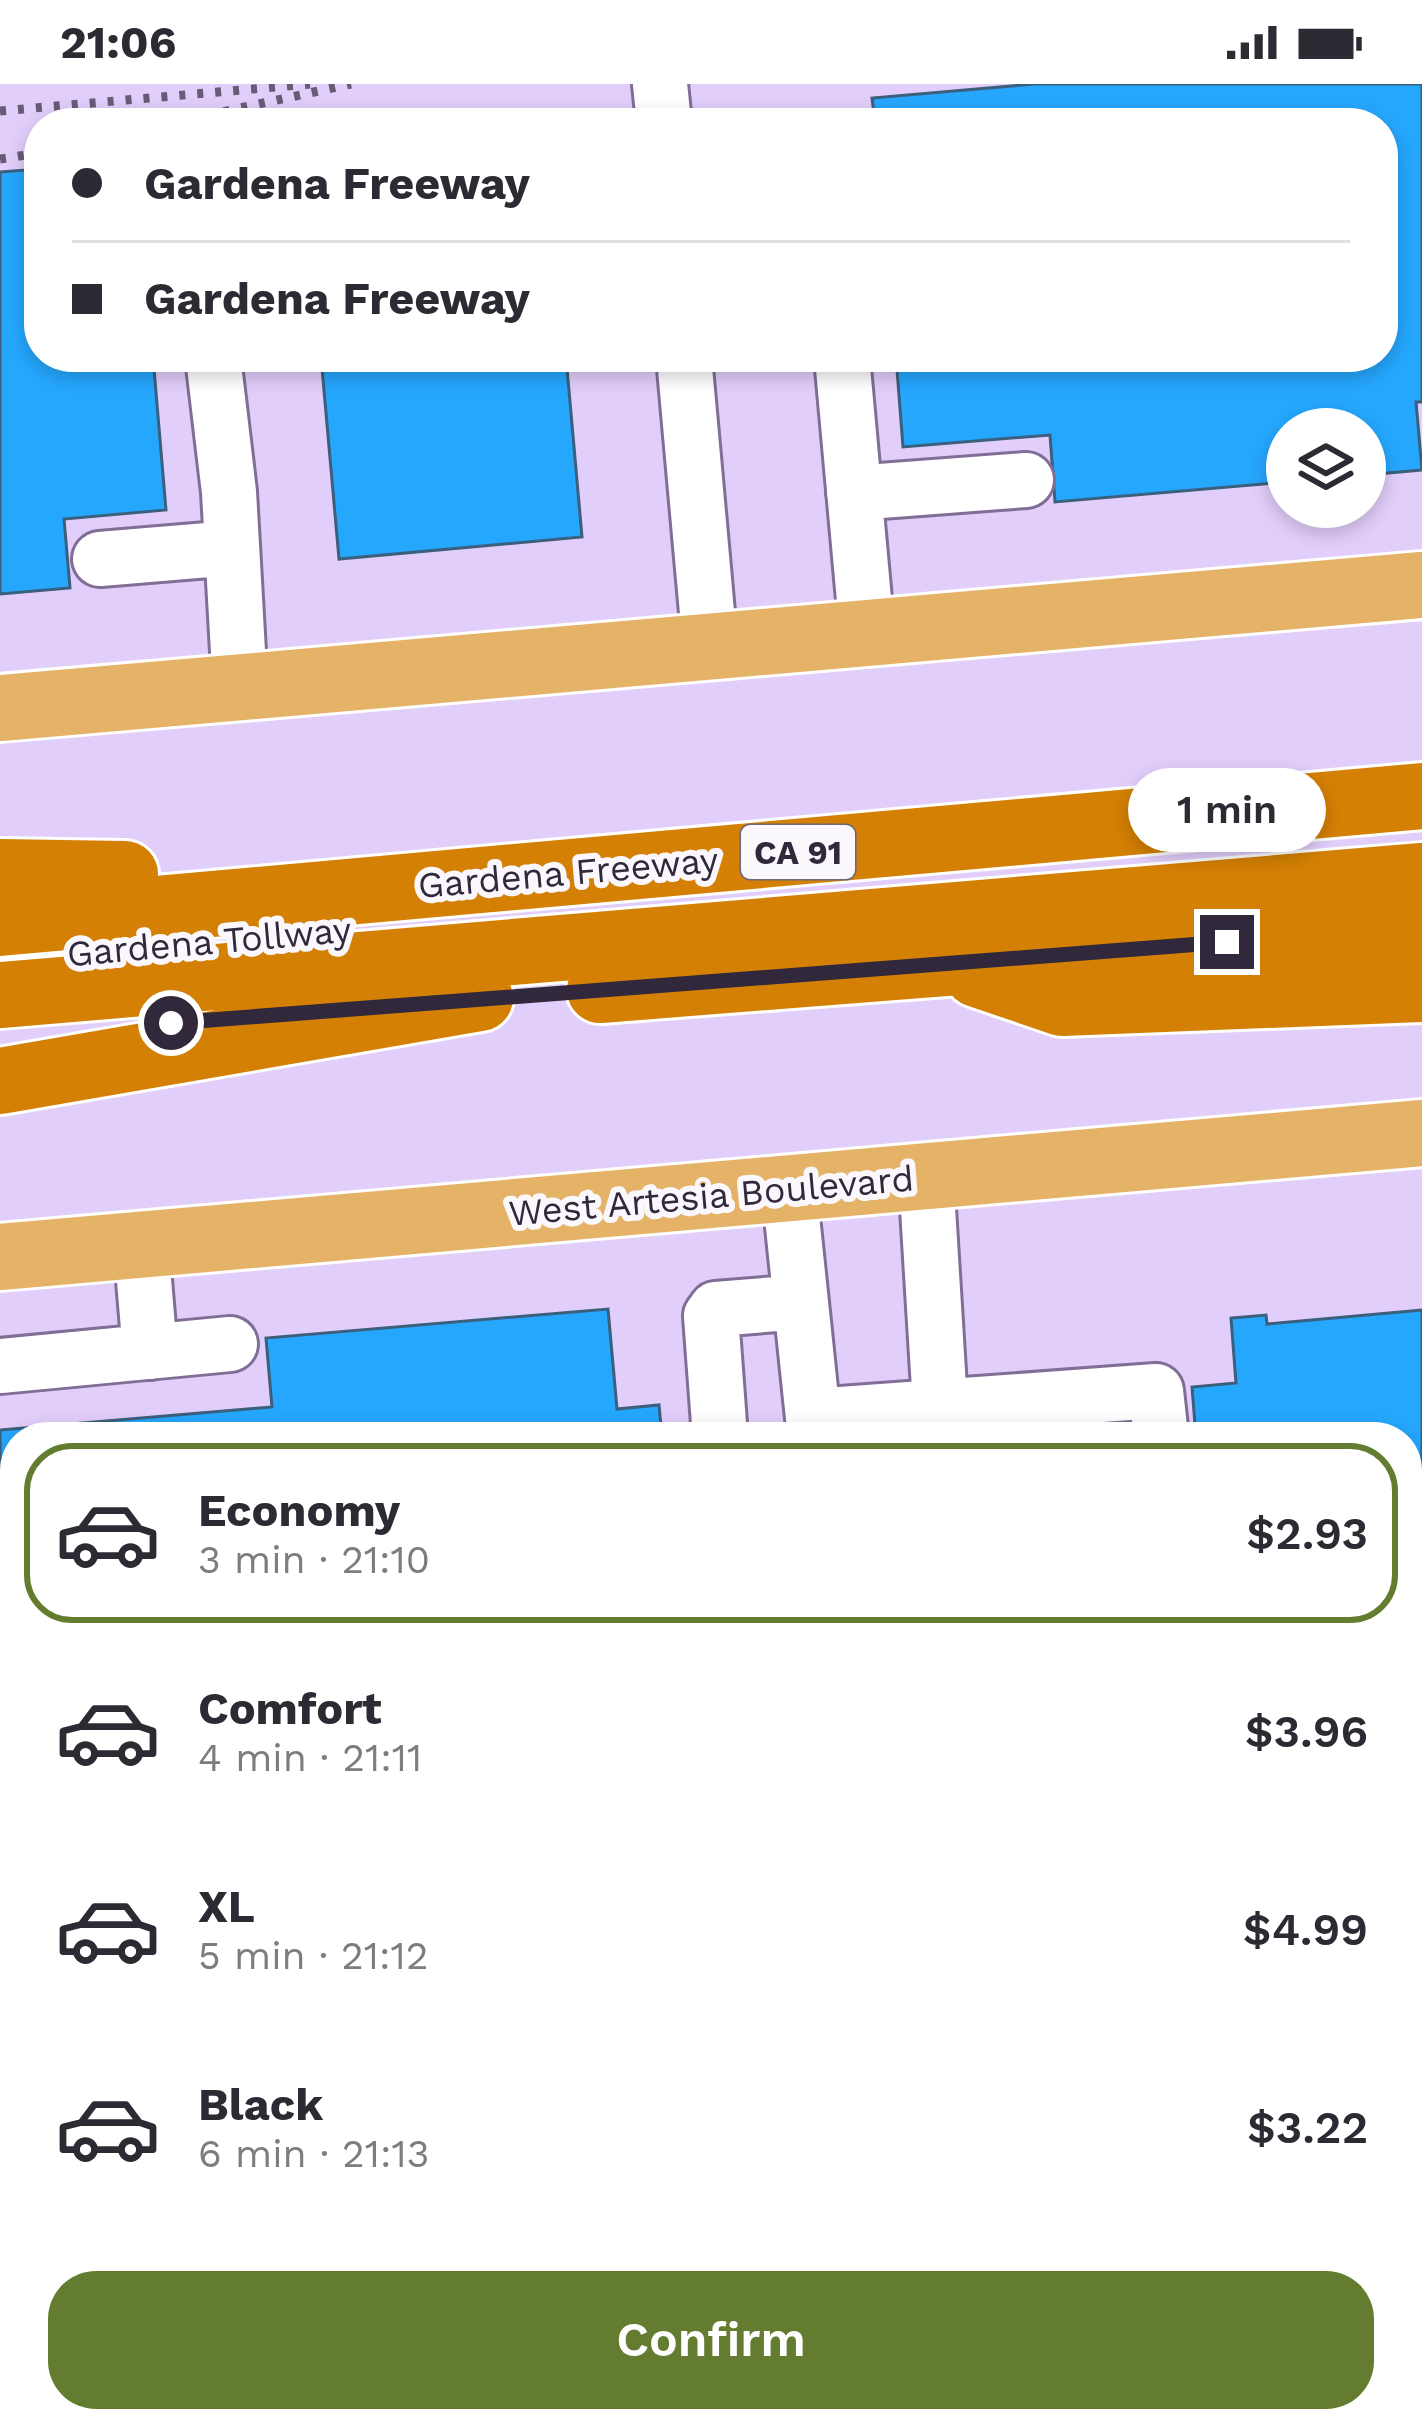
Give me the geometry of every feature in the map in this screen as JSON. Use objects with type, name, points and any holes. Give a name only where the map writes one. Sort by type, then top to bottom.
[{"type":"highway","points":[[1095,826],[1422,774]]},
{"type":"highway","name":"Gardena Freeway","points":[[0,922],[1422,796]]},
{"type":"highway","name":"Gardena Tollway","points":[[0,959],[1422,837]]},
{"type":"highway","points":[[0,872],[501,878]]},
{"type":"highway","name":"Gardena Tollway","points":[[0,994],[1422,876]]},
{"type":"highway","points":[[0,1037],[1422,926]]},
{"type":"highway","points":[[950,965],[1062,1003],[1422,989]]},
{"type":"highway","points":[[0,1082],[480,998]]},
{"type":"main road","points":[[0,708],[1422,585]]},
{"type":"main road","name":"West Artesia Boulevard","points":[[0,1257],[1422,1132]]},
{"type":"street","points":[[214,372],[240,687]]},
{"type":"street","points":[[685,372],[710,646]]},
{"type":"street","points":[[843,372],[866,633]]},
{"type":"street","points":[[854,493],[1026,480]]},
{"type":"street","points":[[100,560],[232,548]]},
{"type":"street","points":[[926,1176],[941,1422],[1053,1418],[1156,1391],[1159,1422]]},
{"type":"street","points":[[789,1188],[814,1422]]},
{"type":"street","points":[[141,1244],[150,1352]]},
{"type":"street","points":[[719,1422],[712,1316],[716,1310],[801,1302]]},
{"type":"street","points":[[0,1366],[230,1344]]},
{"type":"building","points":[[1034,84],[1422,84],[1422,402],[1416,402],[1422,470],[1386,473],[1386,408],[1266,408],[1266,484],[1055,502],[1050,435],[903,447],[897,372],[1398,372],[1398,108],[873,108],[872,98]]},
{"type":"building","points":[[24,170],[24,372],[154,372],[166,510],[64,519],[70,588],[0,594],[0,172]]},
{"type":"building","points":[[322,372],[567,372],[582,537],[339,559]]},
{"type":"building","points":[[608,1309],[617,1409],[659,1405],[661,1422],[95,1422],[272,1407],[266,1338]]},
{"type":"building","points":[[1422,1310],[1422,1422],[1195,1422],[1192,1387],[1236,1383],[1231,1318],[1266,1315],[1267,1324]]},
{"type":"railway","points":[[34,108],[310,84]]},
{"type":"railway","points":[[240,108],[351,84]]},
{"type":"railway","points":[[0,111],[24,109]]},
{"type":"railway","points":[[0,159],[24,155]]},
{"type":"route","points":[[171,1023],[1227,942]]}]
